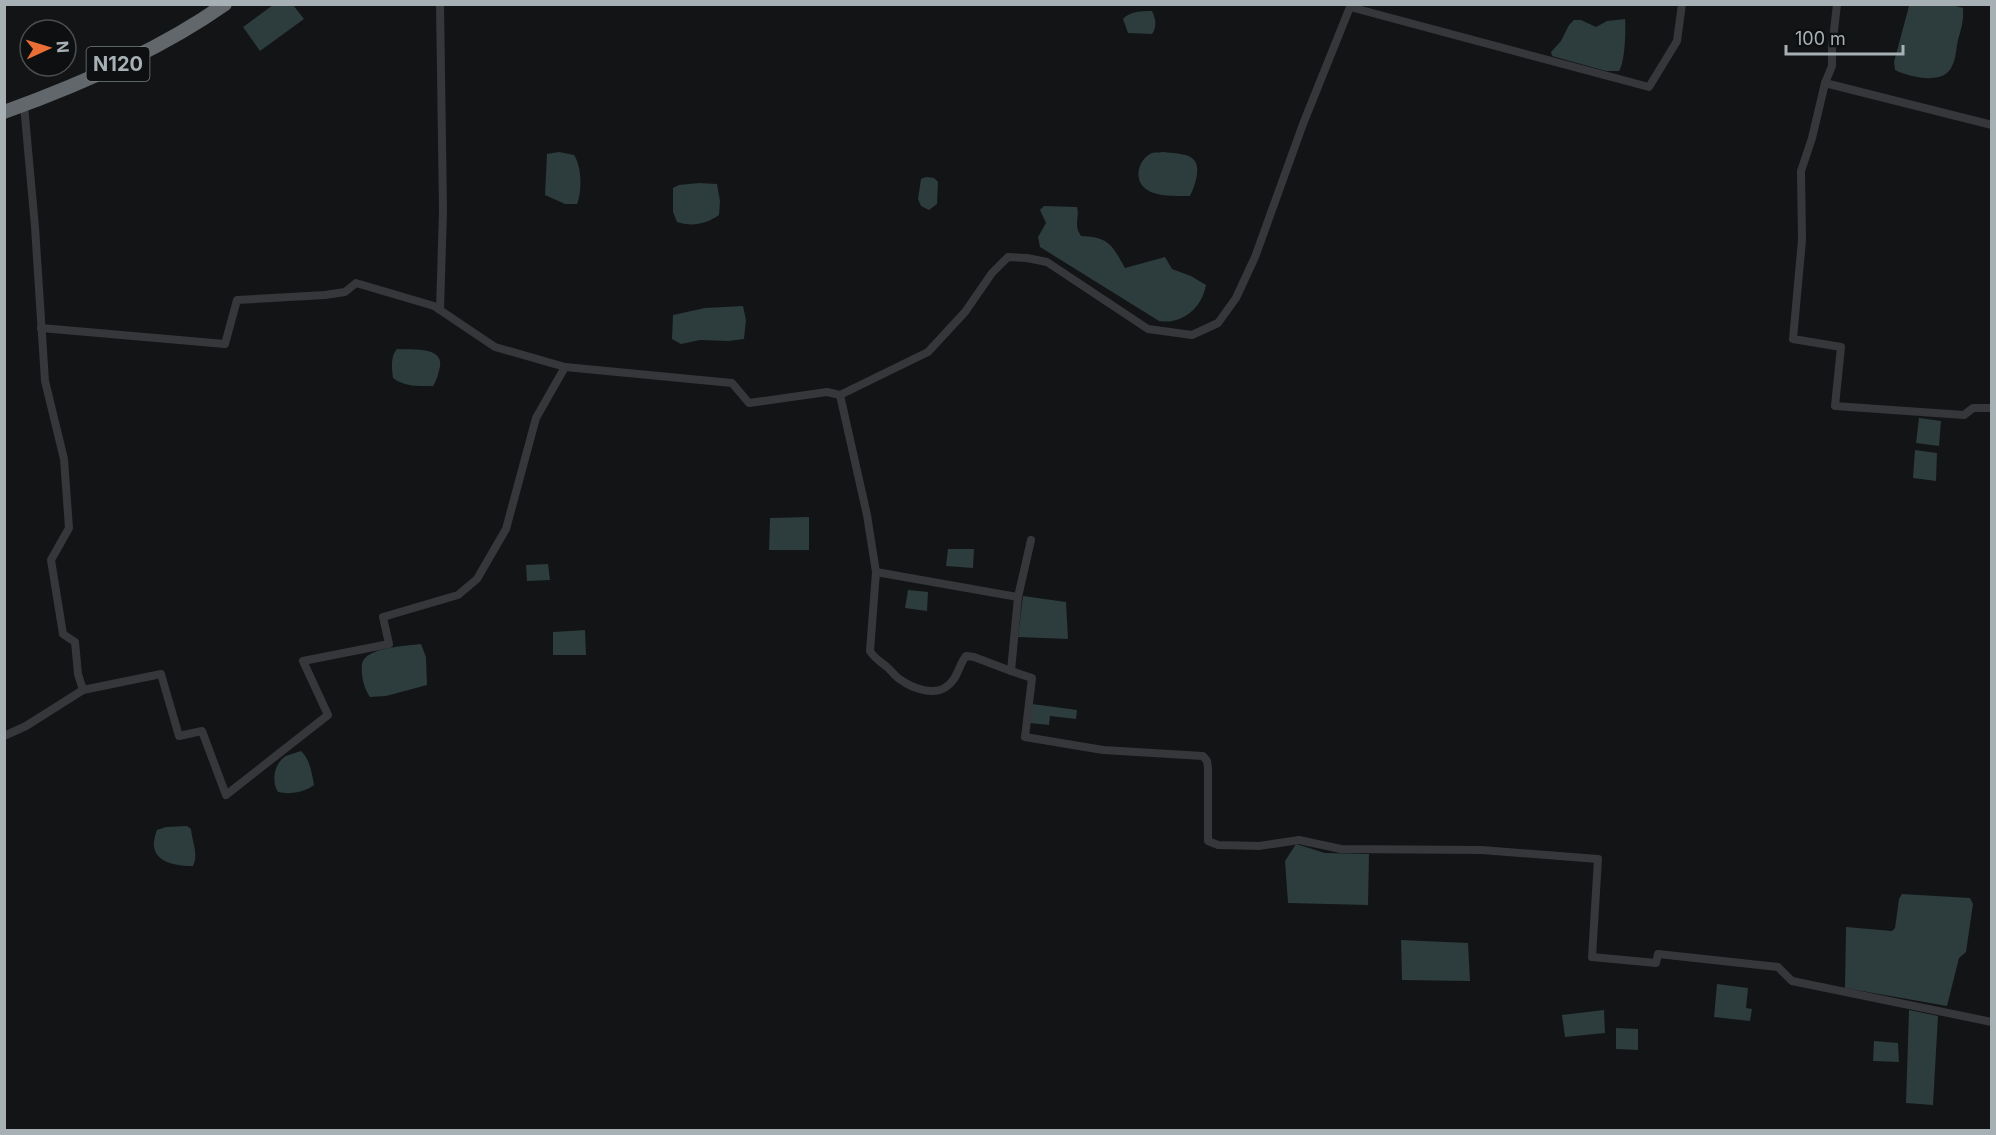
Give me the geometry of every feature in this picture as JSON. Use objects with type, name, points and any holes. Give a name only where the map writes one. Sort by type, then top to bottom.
[{"type":"highway","name":"N120","points":[[4,112],[102,72],[166,41],[225,4]]},
{"type":"street","points":[[440,4],[443,211],[440,310]]},
{"type":"street","points":[[41,328],[225,344],[237,300],[325,295],[345,292],[356,283],[434,306],[495,347],[565,367],[732,383],[749,403],[827,392],[840,395],[928,352],[965,312],[992,273],[1008,257],[1047,262],[1149,329],[1192,335],[1218,323],[1236,298],[1255,257],[1299,134],[1350,8],[1649,87],[1677,41],[1682,4]]},
{"type":"street","points":[[1837,4],[1832,48],[1833,63],[1825,83],[1812,138],[1801,171],[1802,240],[1793,339],[1841,347],[1835,406],[1964,415],[1973,408],[1992,408]]},
{"type":"street","points":[[1825,83],[1992,125]]},
{"type":"street","points":[[24,105],[45,381],[64,459],[69,528],[51,561],[63,634],[75,642],[82,690]]},
{"type":"street","points":[[4,736],[26,726],[82,690],[161,674],[179,736],[202,731],[226,795],[328,715],[303,661],[389,644],[383,617],[458,595],[477,579],[506,529],[536,418],[565,367]]},
{"type":"street","points":[[840,395],[867,515],[876,572],[870,651],[875,659],[900,680],[916,688],[933,691],[945,688],[958,675],[962,660],[966,656],[974,657],[1032,678],[1025,737],[1103,750],[1203,756],[1208,761],[1207,835],[1208,841],[1213,844],[1258,846],[1299,840],[1341,849],[1482,850],[1598,859],[1592,957],[1656,963],[1658,954],[1778,968],[1792,981],[1992,1022]]},
{"type":"street","points":[[1011,671],[1018,597],[1031,540]]},
{"type":"street","points":[[876,572],[1018,597]]},
{"type":"shaded area","points":[[273,5],[293,5],[304,19],[260,51],[243,27]]},
{"type":"shaded area","points":[[1911,5],[1952,5],[1963,8],[1963,21],[1954,62],[1947,73],[1925,78],[1895,70],[1894,62]]},
{"type":"shaded area","points":[[1152,11],[1155,29],[1152,34],[1128,33],[1123,19],[1126,16],[1136,12]]},
{"type":"shaded area","points":[[1625,19],[1624,54],[1619,71],[1606,71],[1552,56],[1551,52],[1574,20],[1581,20],[1596,27],[1607,21]]},
{"type":"shaded area","points":[[559,152],[574,155],[577,160],[580,193],[577,204],[565,204],[545,195],[547,154]]},
{"type":"shaded area","points":[[1152,153],[1186,155],[1195,162],[1197,177],[1190,196],[1150,192],[1142,185],[1138,175],[1143,160]]},
{"type":"shaded area","points":[[934,178],[938,182],[937,204],[929,210],[921,206],[918,199],[921,179]]},
{"type":"shaded area","points":[[717,184],[720,201],[719,215],[699,224],[677,222],[673,212],[673,188],[679,185]]},
{"type":"shaded area","points":[[1044,206],[1077,207],[1077,228],[1081,236],[1104,240],[1117,253],[1125,268],[1165,257],[1172,269],[1206,285],[1200,301],[1190,313],[1183,317],[1167,322],[1159,321],[1040,247],[1038,237],[1046,223],[1040,210]]},
{"type":"shaded area","points":[[743,306],[746,320],[744,339],[700,340],[681,344],[672,339],[673,315],[705,308]]},
{"type":"shaded area","points":[[397,349],[425,350],[437,355],[440,367],[433,386],[407,384],[393,378],[392,359]]},
{"type":"shaded area","points":[[1919,418],[1941,421],[1939,446],[1916,443]]},
{"type":"shaded area","points":[[1915,450],[1937,453],[1936,481],[1913,478]]},
{"type":"shaded area","points":[[809,517],[809,550],[769,550],[770,518]]},
{"type":"shaded area","points":[[948,549],[974,549],[973,568],[946,566]]},
{"type":"shaded area","points":[[548,564],[550,580],[527,581],[526,565]]},
{"type":"shaded area","points":[[908,590],[928,592],[927,611],[905,608]]},
{"type":"shaded area","points":[[1023,596],[1066,602],[1068,639],[1018,637]]},
{"type":"shaded area","points":[[585,630],[586,655],[553,655],[553,632]]},
{"type":"shaded area","points":[[421,644],[426,657],[427,685],[386,696],[370,697],[364,686],[362,675],[362,662],[367,656],[389,648]]},
{"type":"shaded area","points":[[1032,704],[1077,710],[1076,719],[1050,716],[1049,725],[1030,723]]},
{"type":"shaded area","points":[[301,751],[309,762],[314,785],[297,792],[278,792],[274,778],[276,768],[286,756]]},
{"type":"shaded area","points":[[187,826],[191,829],[195,848],[193,866],[168,863],[157,855],[154,840],[157,830]]},
{"type":"shaded area","points":[[1296,844],[1325,853],[1369,854],[1368,905],[1288,903],[1285,861]]},
{"type":"shaded area","points":[[1902,894],[1970,898],[1973,904],[1966,952],[1959,958],[1947,1006],[1845,988],[1846,927],[1892,931],[1895,928],[1899,899]]},
{"type":"shaded area","points":[[1401,940],[1468,943],[1470,981],[1402,980]]},
{"type":"shaded area","points":[[1717,984],[1748,988],[1746,1008],[1752,1009],[1750,1021],[1714,1017]]},
{"type":"shaded area","points":[[1604,1010],[1605,1033],[1565,1037],[1562,1015]]},
{"type":"shaded area","points":[[1909,1010],[1938,1016],[1933,1105],[1906,1103]]},
{"type":"shaded area","points":[[1616,1028],[1638,1029],[1638,1050],[1616,1049]]},
{"type":"shaded area","points":[[1874,1041],[1898,1043],[1899,1062],[1873,1061]]}]
